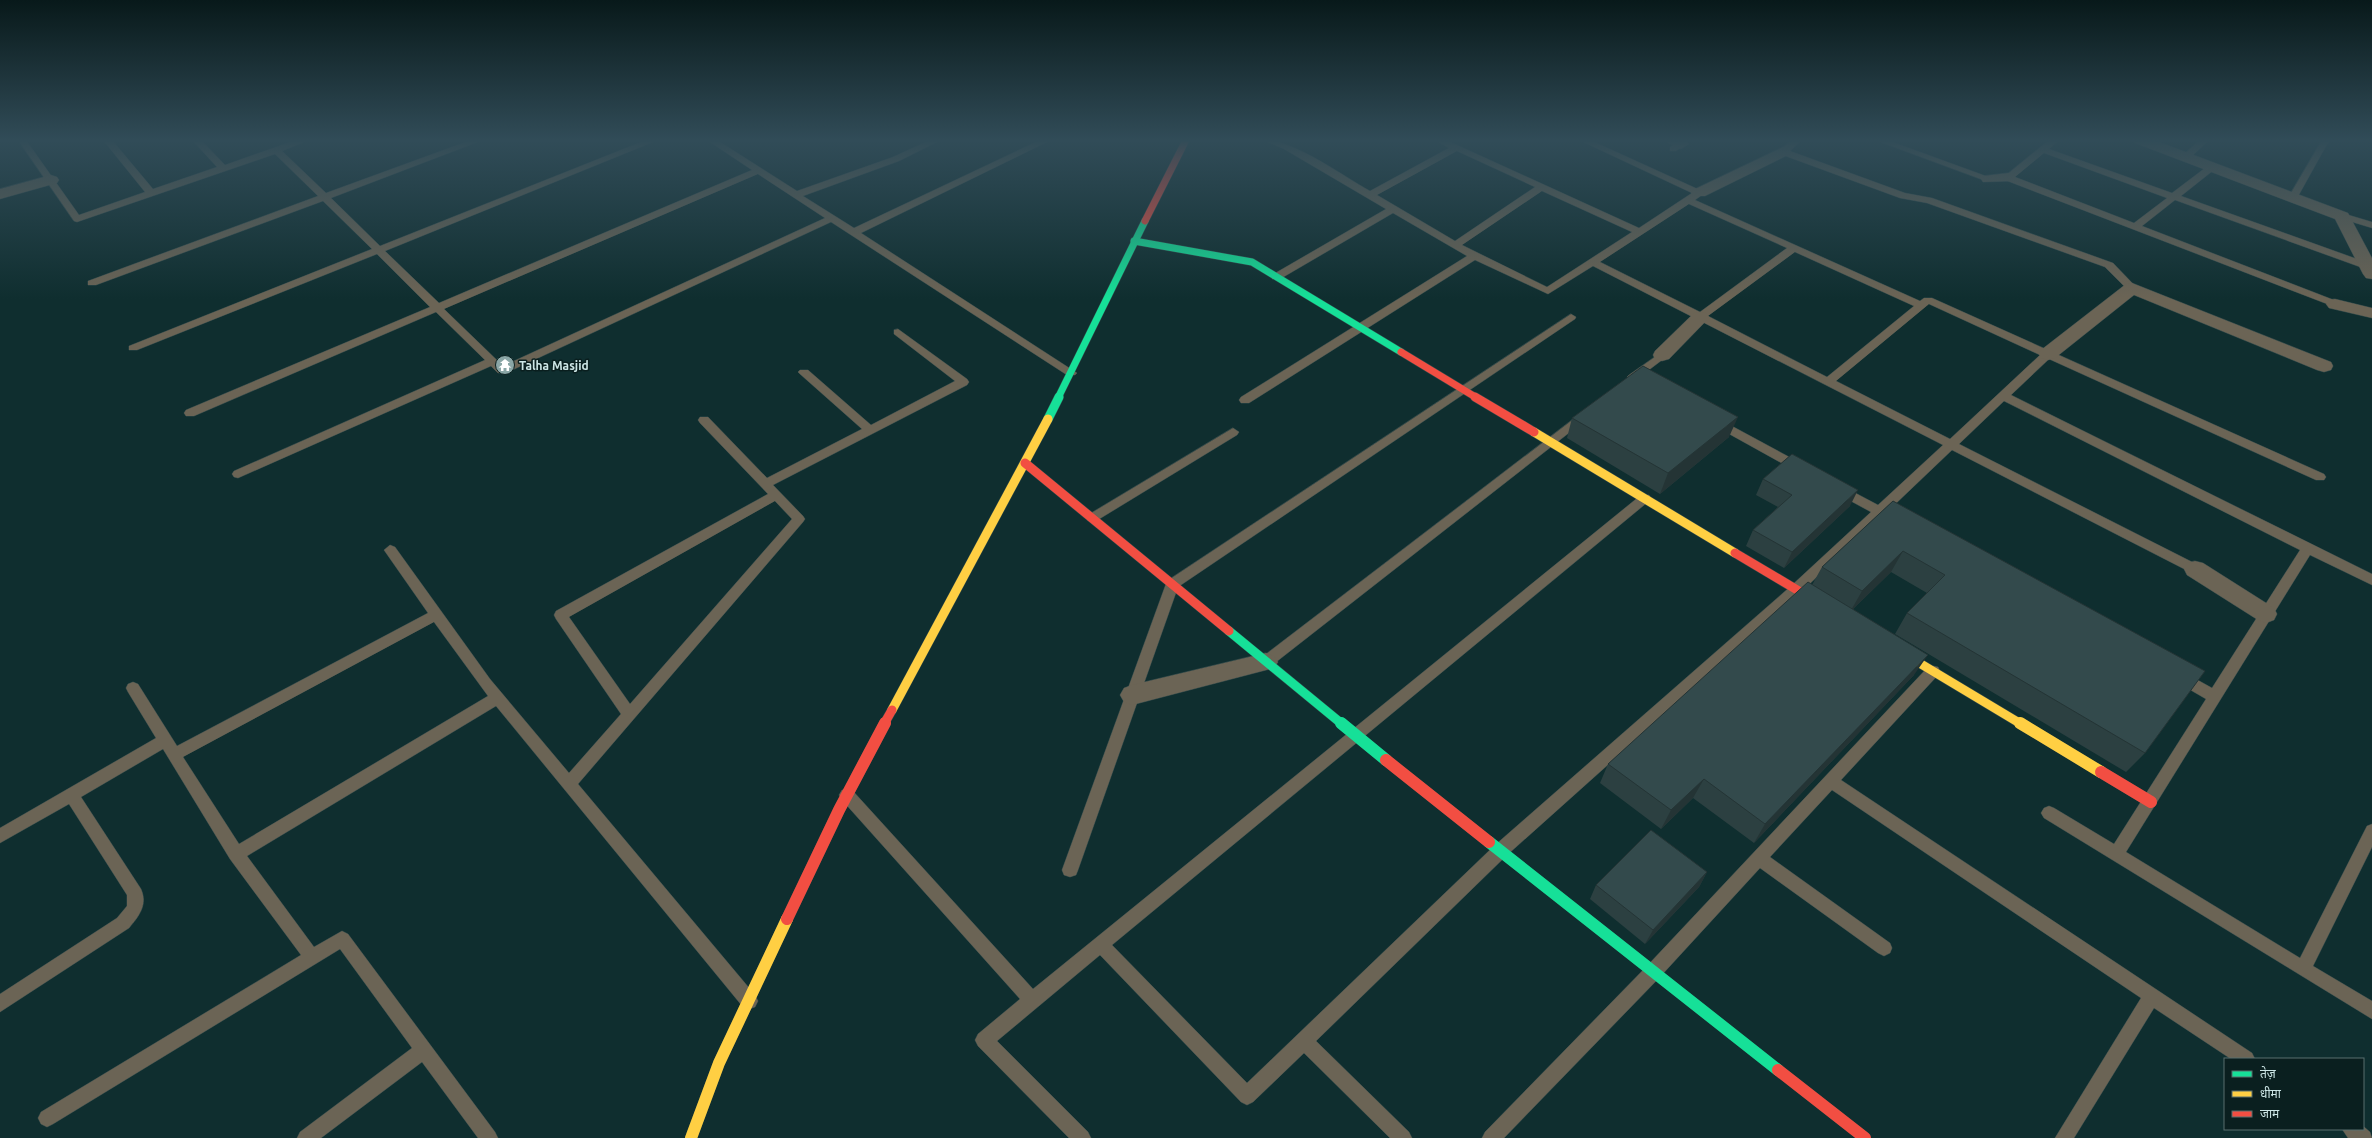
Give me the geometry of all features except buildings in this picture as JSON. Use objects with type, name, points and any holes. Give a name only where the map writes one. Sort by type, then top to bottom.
[{"type":"street","points":[[691,1138],[719,1063],[847,795],[1025,463],[1071,373],[1159,193]]},
{"type":"street","points":[[1694,197],[1702,193]]},
{"type":"street","points":[[2280,193],[2342,216],[2370,270]]},
{"type":"street","points":[[1134,241],[1252,262],[1830,610]]},
{"type":"street","points":[[2048,354],[2132,288],[2324,366]]},
{"type":"street","points":[[2334,304],[2372,313]]},
{"type":"street","points":[[1662,355],[1700,317]]},
{"type":"street","points":[[1628,380],[1653,387]]},
{"type":"street","points":[[1025,463],[1356,736],[1865,1138]]},
{"type":"street","points":[[2195,569],[2266,614]]},
{"type":"street","points":[[1885,642],[2151,802]]},
{"type":"street","points":[[1132,695],[1266,662]]},
{"type":"lane","points":[[59,193],[77,219],[151,193]]},
{"type":"lane","points":[[320,193],[502,371],[832,218]]},
{"type":"lane","points":[[92,283],[335,193]]},
{"type":"lane","points":[[133,348],[521,193]]},
{"type":"lane","points":[[190,413],[706,193]]},
{"type":"lane","points":[[793,193],[1071,373]]},
{"type":"lane","points":[[796,195],[801,193]]},
{"type":"lane","points":[[854,232],[936,193]]},
{"type":"lane","points":[[1367,193],[1474,256],[1548,291],[1694,197]]},
{"type":"lane","points":[[1454,244],[1533,193]]},
{"type":"lane","points":[[1555,193],[1640,232]]},
{"type":"lane","points":[[1686,193],[1794,248],[1921,305]]},
{"type":"lane","points":[[1894,193],[1902,196],[1929,200],[2109,265],[2132,288]]},
{"type":"lane","points":[[2048,193],[2334,304]]},
{"type":"lane","points":[[2163,193],[2370,270]]},
{"type":"lane","points":[[2136,226],[2179,193]]},
{"type":"lane","points":[[2293,198],[2296,193]]},
{"type":"lane","points":[[1276,277],[1393,209]]},
{"type":"lane","points":[[2342,216],[2372,225]]},
{"type":"lane","points":[[1700,317],[1794,248]]},
{"type":"lane","points":[[1245,400],[1474,256]]},
{"type":"lane","points":[[1592,262],[2195,569]]},
{"type":"lane","points":[[1828,382],[1928,300],[2320,478]]},
{"type":"lane","points":[[1070,870],[1172,584],[1571,317]]},
{"type":"lane","points":[[765,484],[963,382],[898,332]]},
{"type":"lane","points":[[1101,944],[1247,1096],[1500,851],[1796,589],[2048,354]]},
{"type":"lane","points":[[1628,380],[1662,355]]},
{"type":"lane","points":[[238,474],[493,361]]},
{"type":"lane","points":[[804,372],[870,430]]},
{"type":"lane","points":[[2003,396],[2372,580]]},
{"type":"lane","points":[[1266,662],[1592,408]]},
{"type":"lane","points":[[1705,416],[1810,473]]},
{"type":"lane","points":[[568,785],[799,519],[704,420]]},
{"type":"lane","points":[[1092,518],[1233,432]]},
{"type":"lane","points":[[1830,485],[1900,523]]},
{"type":"lane","points":[[629,715],[561,615],[776,495]]},
{"type":"lane","points":[[1082,1138],[984,1040],[1645,498]]},
{"type":"lane","points":[[2116,854],[2151,802],[2308,547]]},
{"type":"lane","points":[[390,550],[497,698],[749,1001]]},
{"type":"lane","points":[[175,754],[436,615]]},
{"type":"lane","points":[[2166,670],[2215,697]]},
{"type":"lane","points":[[1491,1138],[1653,972],[1933,671]]},
{"type":"lane","points":[[133,688],[236,854],[312,957]]},
{"type":"lane","points":[[236,854],[497,698]]},
{"type":"lane","points":[[0,836],[166,740]]},
{"type":"lane","points":[[1830,781],[2245,1058]]},
{"type":"lane","points":[[0,1004],[123,924],[135,908],[135,894],[71,795]]},
{"type":"lane","points":[[847,795],[1032,1000]]},
{"type":"lane","points":[[2049,812],[2372,1011]]},
{"type":"lane","points":[[2303,969],[2372,831]]},
{"type":"lane","points":[[1759,858],[1884,948]]},
{"type":"lane","points":[[47,1118],[342,939],[489,1138]]},
{"type":"lane","points":[[2064,1138],[2152,996]]},
{"type":"lane","points":[[1304,1040],[1403,1138]]},
{"type":"lane","points":[[306,1138],[424,1050]]},
{"type":"lane","points":[[2352,1130],[2364,1138]]},
{"type":"traffic: fast","points":[[1048,419],[1145,221]]},
{"type":"traffic: fast","points":[[1134,241],[1252,262],[1401,352]]},
{"type":"traffic: fast","points":[[1229,631],[1386,760]]},
{"type":"traffic: fast","points":[[1489,842],[1778,1070]]},
{"type":"traffic: slow","points":[[892,710],[1048,419]]},
{"type":"traffic: slow","points":[[1534,432],[1735,553]]},
{"type":"traffic: slow","points":[[1896,649],[2101,772]]},
{"type":"traffic: slow","points":[[691,1138],[719,1063],[787,919]]},
{"type":"traffic: jam","points":[[1145,221],[1159,193]]},
{"type":"traffic: jam","points":[[1401,352],[1534,432]]},
{"type":"traffic: jam","points":[[1025,463],[1229,631]]},
{"type":"traffic: jam","points":[[1735,553],[1824,606]]},
{"type":"traffic: jam","points":[[787,919],[839,810],[892,710]]},
{"type":"traffic: jam","points":[[1386,760],[1489,842]]},
{"type":"traffic: jam","points":[[2101,772],[2151,802]]},
{"type":"traffic: jam","points":[[1778,1070],[1865,1138]]},
{"type":"place","name":"Talha Masjid","points":[[505,365]]}]
